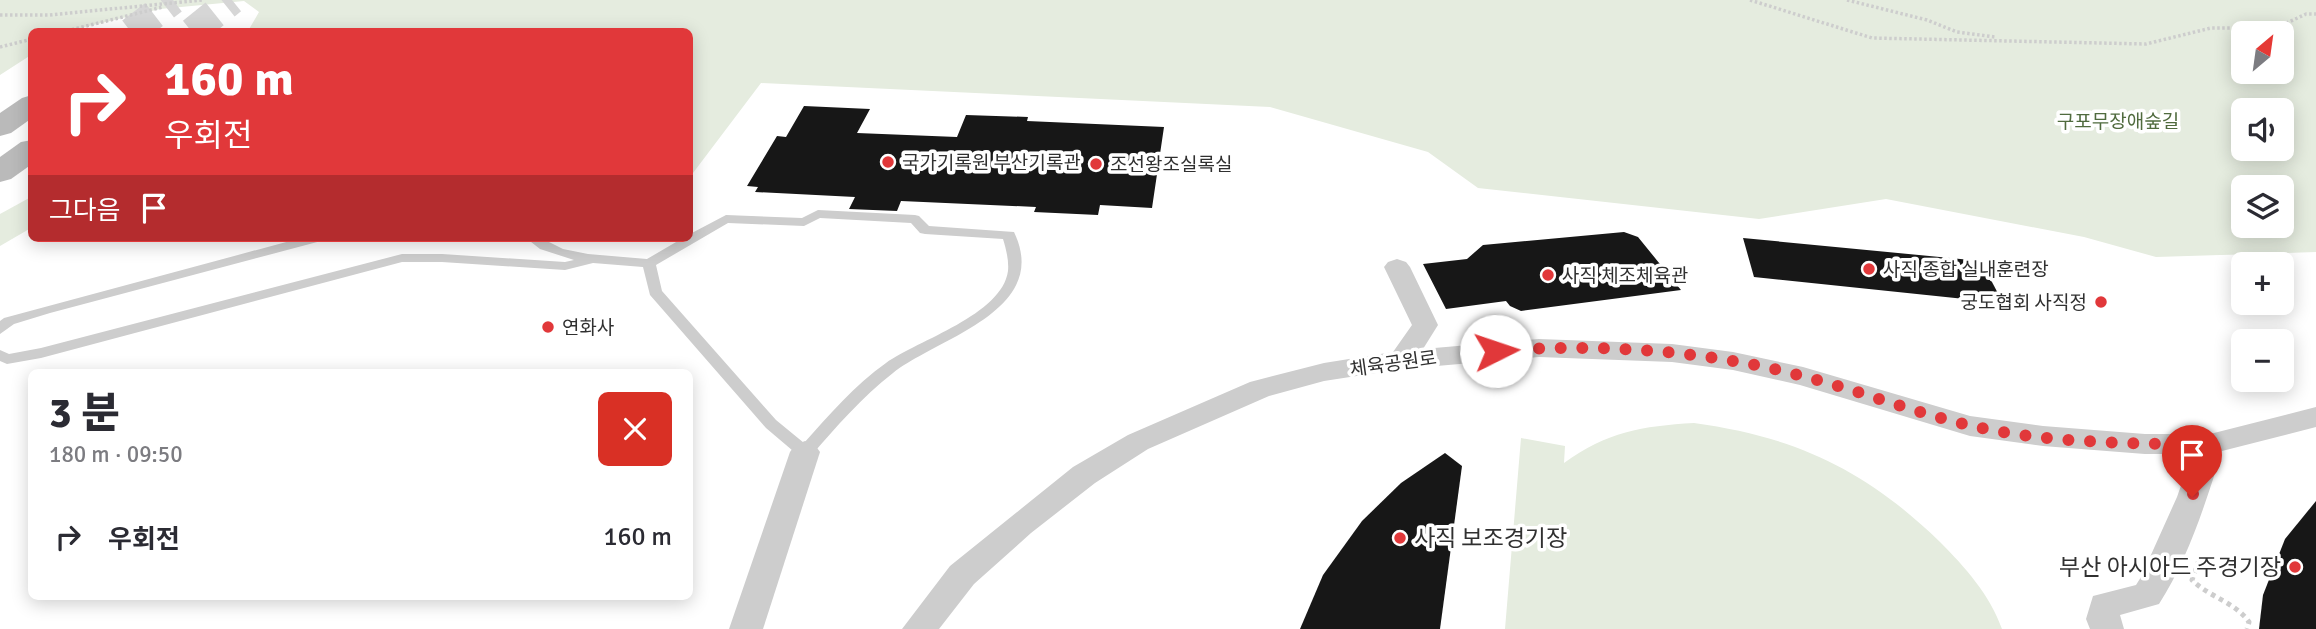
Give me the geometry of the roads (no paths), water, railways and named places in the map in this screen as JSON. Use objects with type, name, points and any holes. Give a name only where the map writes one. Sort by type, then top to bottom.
[{"type":"main road","points":[[0,127],[28,107]]},
{"type":"main road","points":[[0,172],[28,152]]},
{"type":"street","points":[[1397,267],[1425,325],[1402,360]]},
{"type":"street","name":"체육공원로","points":[[919,629],[962,575],[1020,525],[1084,475],[1138,442],[1260,390],[1324,372],[1402,360],[1539,348],[1672,353],[1733,361],[1803,376],[1970,426],[2056,437],[2145,444],[2210,444],[2316,417]]},
{"type":"street","points":[[2107,629],[2103,619],[2105,606],[2147,595],[2174,542],[2210,444]]},
{"type":"street","points":[[746,629],[805,452]]},
{"type":"lane","points":[[649,263],[655,292],[771,424],[805,452],[836,416],[890,367],[936,338],[983,316],[1000,300],[1015,275],[1009,235],[925,230],[915,219],[818,214],[804,222],[726,219],[693,240]]},
{"type":"lane","points":[[0,329],[9,321],[45,310],[301,242]]},
{"type":"lane","points":[[538,242],[569,254],[649,263],[689,242]]},
{"type":"lane","points":[[0,355],[7,359],[41,353],[402,258],[565,266],[597,258]]},
{"type":"tunnel","points":[[136,28],[173,0]]},
{"type":"tunnel","points":[[197,28],[232,0]]},
{"type":"place","name":"국가기록원 부산기록관","points":[[888,162]]},
{"type":"place","name":"조선왕조실록실","points":[[1096,164]]},
{"type":"place","name":"사직 종합 실내훈련장","points":[[1869,269]]},
{"type":"place","name":"사직 체조체육관","points":[[1548,275]]},
{"type":"place","name":"궁도협회 사직정","points":[[2101,302]]},
{"type":"place","name":"연화사","points":[[548,327]]},
{"type":"place","name":"사직 보조경기장","points":[[1400,538]]},
{"type":"place","name":"부산 아시아드 주경기장","points":[[2295,567]]},
{"type":"park label","name":"구포무장애숲길","points":[[2118,121]]}]
